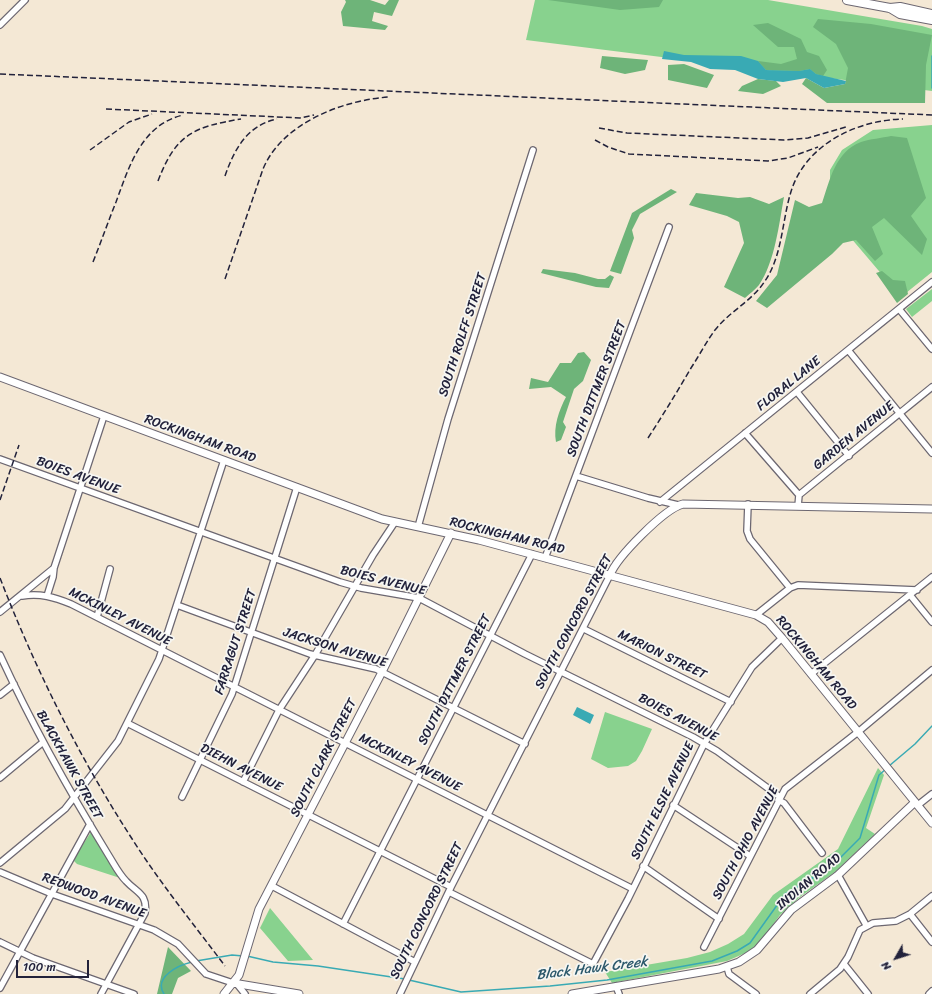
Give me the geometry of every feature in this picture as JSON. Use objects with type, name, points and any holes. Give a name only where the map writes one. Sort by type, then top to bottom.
[{"type":"main road","points":[[847,0],[890,8],[900,7],[932,14]]},
{"type":"main road","points":[[890,8],[900,14],[932,20]]},
{"type":"street","points":[[0,26],[25,0]]},
{"type":"street","name":"SOUTH ROLFF STREET","points":[[418,527],[448,419],[533,150]]},
{"type":"street","name":"SOUTH DITTMER STREET","points":[[545,558],[669,227]]},
{"type":"street","name":"FLORAL LANE","points":[[660,502],[932,282]]},
{"type":"street","points":[[899,309],[932,349]]},
{"type":"street","points":[[848,350],[932,453]]},
{"type":"street","name":"ROCKINGHAM ROAD","points":[[0,377],[395,522],[451,533],[532,554],[756,616],[768,622],[782,638],[932,823]]},
{"type":"street","name":"GARDEN AVENUE","points":[[798,495],[932,387]]},
{"type":"street","points":[[797,392],[848,456]]},
{"type":"street","name":"MCKINLEY AVENUE","points":[[47,596],[53,577],[54,568],[104,416]]},
{"type":"street","points":[[745,433],[798,495],[798,506]]},
{"type":"street","name":"BOIES AVENUE","points":[[0,459],[354,586],[419,598],[704,744],[779,798],[822,853]]},
{"type":"street","points":[[0,863],[65,809],[118,741],[162,650],[224,460]]},
{"type":"street","points":[[576,476],[660,502],[678,505],[687,503],[932,509]]},
{"type":"street","name":"FARRAGUT STREET","points":[[182,797],[234,687],[297,487]]},
{"type":"street","points":[[748,504],[747,531],[750,539],[790,588]]},
{"type":"street","name":"SOUTH CONCORD STREET","points":[[400,994],[450,889],[525,744],[560,671],[584,629],[614,565],[624,553],[678,505]]},
{"type":"street","points":[[243,782],[279,710],[315,655],[354,586],[395,522]]},
{"type":"street","name":"SOUTH CLARK STREET","points":[[224,994],[235,984],[239,975],[259,909],[382,672],[451,533]]},
{"type":"street","name":"SOUTH DITTMER STREET","points":[[343,924],[532,554]]},
{"type":"street","points":[[0,612],[22,596],[54,568]]},
{"type":"street","points":[[97,617],[110,569]]},
{"type":"street","points":[[811,674],[932,577]]},
{"type":"street","points":[[756,616],[790,588],[798,585],[916,590]]},
{"type":"street","name":"MCKINLEY AVENUE","points":[[22,596],[33,594],[56,598],[97,617],[633,889]]},
{"type":"street","points":[[910,595],[932,622]]},
{"type":"street","name":"JACKSON AVENUE","points":[[177,605],[315,655],[382,672],[525,744]]},
{"type":"street","name":"MARION STREET","points":[[584,629],[731,702]]},
{"type":"street","name":"SOUTH ELSIE AVENUE","points":[[593,964],[633,889],[704,744],[752,667],[782,638]]},
{"type":"street","name":"BLACKHAWK STREET","points":[[0,655],[42,743],[74,799],[126,882],[143,897],[146,904],[145,913],[139,924]]},
{"type":"street","name":"SOUTH OHIO AVENUE","points":[[704,947],[779,798],[785,789],[858,732],[932,670]]},
{"type":"street","points":[[0,696],[14,684]]},
{"type":"street","name":"DIEHN AVENUE","points":[[127,723],[380,851],[593,964]]},
{"type":"street","points":[[0,778],[42,743]]},
{"type":"street","points":[[917,804],[932,794]]},
{"type":"street","name":"INDIAN ROAD","points":[[572,994],[727,966],[739,962],[757,950],[791,910],[838,875],[917,804]]},
{"type":"street","points":[[673,805],[750,856]]},
{"type":"street","points":[[0,988],[90,824]]},
{"type":"street","points":[[643,866],[719,919]]},
{"type":"street","name":"REDWOOD AVENUE","points":[[0,872],[52,894],[154,930],[178,944],[206,974],[235,984]]},
{"type":"street","points":[[838,875],[866,925]]},
{"type":"street","points":[[272,886],[415,962]]},
{"type":"street","points":[[810,994],[844,964],[856,937],[866,925],[872,923],[890,923],[910,914],[932,896]]},
{"type":"street","points":[[910,914],[932,942]]},
{"type":"street","points":[[101,994],[139,924]]},
{"type":"street","points":[[0,942],[19,952],[134,994]]},
{"type":"street","points":[[844,964],[868,994]]},
{"type":"street","points":[[727,966],[729,974],[756,994]]},
{"type":"street","points":[[235,984],[245,994]]},
{"type":"street","points":[[235,984],[299,994]]},
{"type":"street","points":[[616,986],[619,994]]},
{"type":"street","points":[[929,994],[932,991]]},
{"type":"green space","points":[[345,0],[370,0],[385,5],[389,0],[399,0],[392,16],[374,12],[372,21],[388,26],[385,30],[343,26],[341,12],[346,2]]},
{"type":"green space","points":[[535,0],[768,0],[922,26],[932,29],[932,91],[526,40]]},
{"type":"green space","points":[[548,0],[663,0],[659,7],[620,10]]},
{"type":"green space","points":[[818,19],[871,24],[932,35],[926,65],[925,103],[827,103],[802,84],[806,78],[824,88],[845,84],[848,68],[836,44],[813,27]]},
{"type":"green space","points":[[768,23],[801,39],[807,52],[819,56],[827,70],[823,76],[816,74],[810,69],[799,71],[766,70],[758,61],[781,64],[797,59],[794,47],[778,47],[753,25]]},
{"type":"green space","points":[[602,56],[648,60],[645,70],[625,74],[600,68]]},
{"type":"green space","points":[[684,64],[714,75],[707,88],[668,80],[668,65]]},
{"type":"green space","points":[[758,79],[776,81],[781,86],[763,94],[738,91],[742,86]]},
{"type":"green space","points":[[932,125],[932,272],[901,297],[839,224],[830,206],[830,170],[842,150],[873,130]]},
{"type":"green space","points":[[891,136],[907,138],[926,198],[911,216],[927,239],[922,255],[884,218],[872,227],[883,254],[875,261],[856,240],[843,243],[832,254],[767,308],[756,301],[777,275],[795,200],[809,207],[822,203],[831,176],[839,160],[845,153],[861,142]]},
{"type":"green space","points":[[671,189],[677,192],[640,214],[632,230],[634,238],[621,274],[610,271],[632,213]]},
{"type":"green space","points":[[696,193],[738,198],[750,197],[769,204],[784,197],[776,242],[769,265],[759,285],[745,298],[724,287],[744,243],[739,222],[727,216],[689,205]]},
{"type":"green space","points":[[543,269],[575,273],[598,279],[605,279],[610,275],[614,277],[609,288],[596,287],[541,273]]},
{"type":"green space","points":[[882,271],[893,280],[905,281],[908,294],[897,303],[876,273]]},
{"type":"green space","points":[[932,289],[932,301],[912,317],[906,309]]},
{"type":"green space","points":[[584,352],[591,360],[583,381],[574,389],[563,422],[566,427],[561,440],[556,442],[555,430],[557,419],[566,397],[551,387],[529,389],[531,378],[548,382],[560,363],[571,363],[578,353]]},
{"type":"green space","points":[[605,712],[652,729],[636,761],[628,766],[608,768],[591,759]]},
{"type":"green space","points":[[878,768],[884,775],[866,828],[875,834],[835,872],[800,897],[780,915],[764,937],[750,951],[727,961],[612,983],[605,972],[687,958],[710,952],[728,944],[744,934],[773,895],[838,849]]},
{"type":"green space","points":[[91,832],[120,878],[77,864],[73,860]]},
{"type":"green space","points":[[270,908],[313,960],[288,961],[260,928]]},
{"type":"green space","points":[[168,947],[191,971],[178,978],[172,994],[157,994]]},
{"type":"water","points":[[664,51],[684,55],[741,56],[758,61],[766,70],[799,71],[810,69],[816,74],[846,81],[845,84],[824,88],[806,78],[783,82],[758,79],[735,70],[710,69],[691,62],[662,59]]},
{"type":"water","points":[[577,707],[594,715],[590,724],[573,715]]},
{"type":"waterway","name":"Black Hawk Creek","points":[[932,56],[932,88]]},
{"type":"waterway","name":"Black Hawk Creek","points":[[889,766],[915,744],[932,726]]},
{"type":"waterway","name":"Black Hawk Creek","points":[[409,980],[461,992],[550,986],[607,980],[712,961],[737,951],[750,943],[785,894],[831,867],[860,838],[879,775],[886,769]]},
{"type":"waterway","name":"Black Hawk Creek","points":[[196,961],[232,955],[243,956]]},
{"type":"waterway","name":"Black Hawk Creek","points":[[247,956],[273,962],[318,966],[405,979]]},
{"type":"waterway","name":"Black Hawk Creek","points":[[164,994],[162,982],[165,977],[175,969],[192,962]]},
{"type":"railway","points":[[0,74],[932,115]]},
{"type":"railway","points":[[225,279],[263,169],[272,153],[284,139],[299,127],[334,109],[371,99],[389,97]]},
{"type":"railway","points":[[106,109],[300,118],[314,115]]},
{"type":"railway","points":[[90,150],[129,122],[152,114]]},
{"type":"railway","points":[[93,262],[126,175],[139,149],[157,128],[169,120],[183,115]]},
{"type":"railway","points":[[158,181],[172,153],[188,135],[210,125],[241,119]]},
{"type":"railway","points":[[225,176],[237,148],[243,140],[257,127],[277,119]]},
{"type":"railway","points":[[648,438],[715,330],[727,317],[760,288],[771,271],[781,239],[790,195],[797,178],[806,163],[833,139],[850,131],[867,124],[903,119]]},
{"type":"railway","points":[[599,128],[627,133],[784,140],[808,138],[846,127]]},
{"type":"railway","points":[[595,140],[608,147],[629,154],[768,161],[788,158],[818,147]]},
{"type":"railway","points":[[0,500],[19,445]]},
{"type":"railway","points":[[0,578],[30,651],[64,721],[102,790],[144,857],[225,966]]}]
